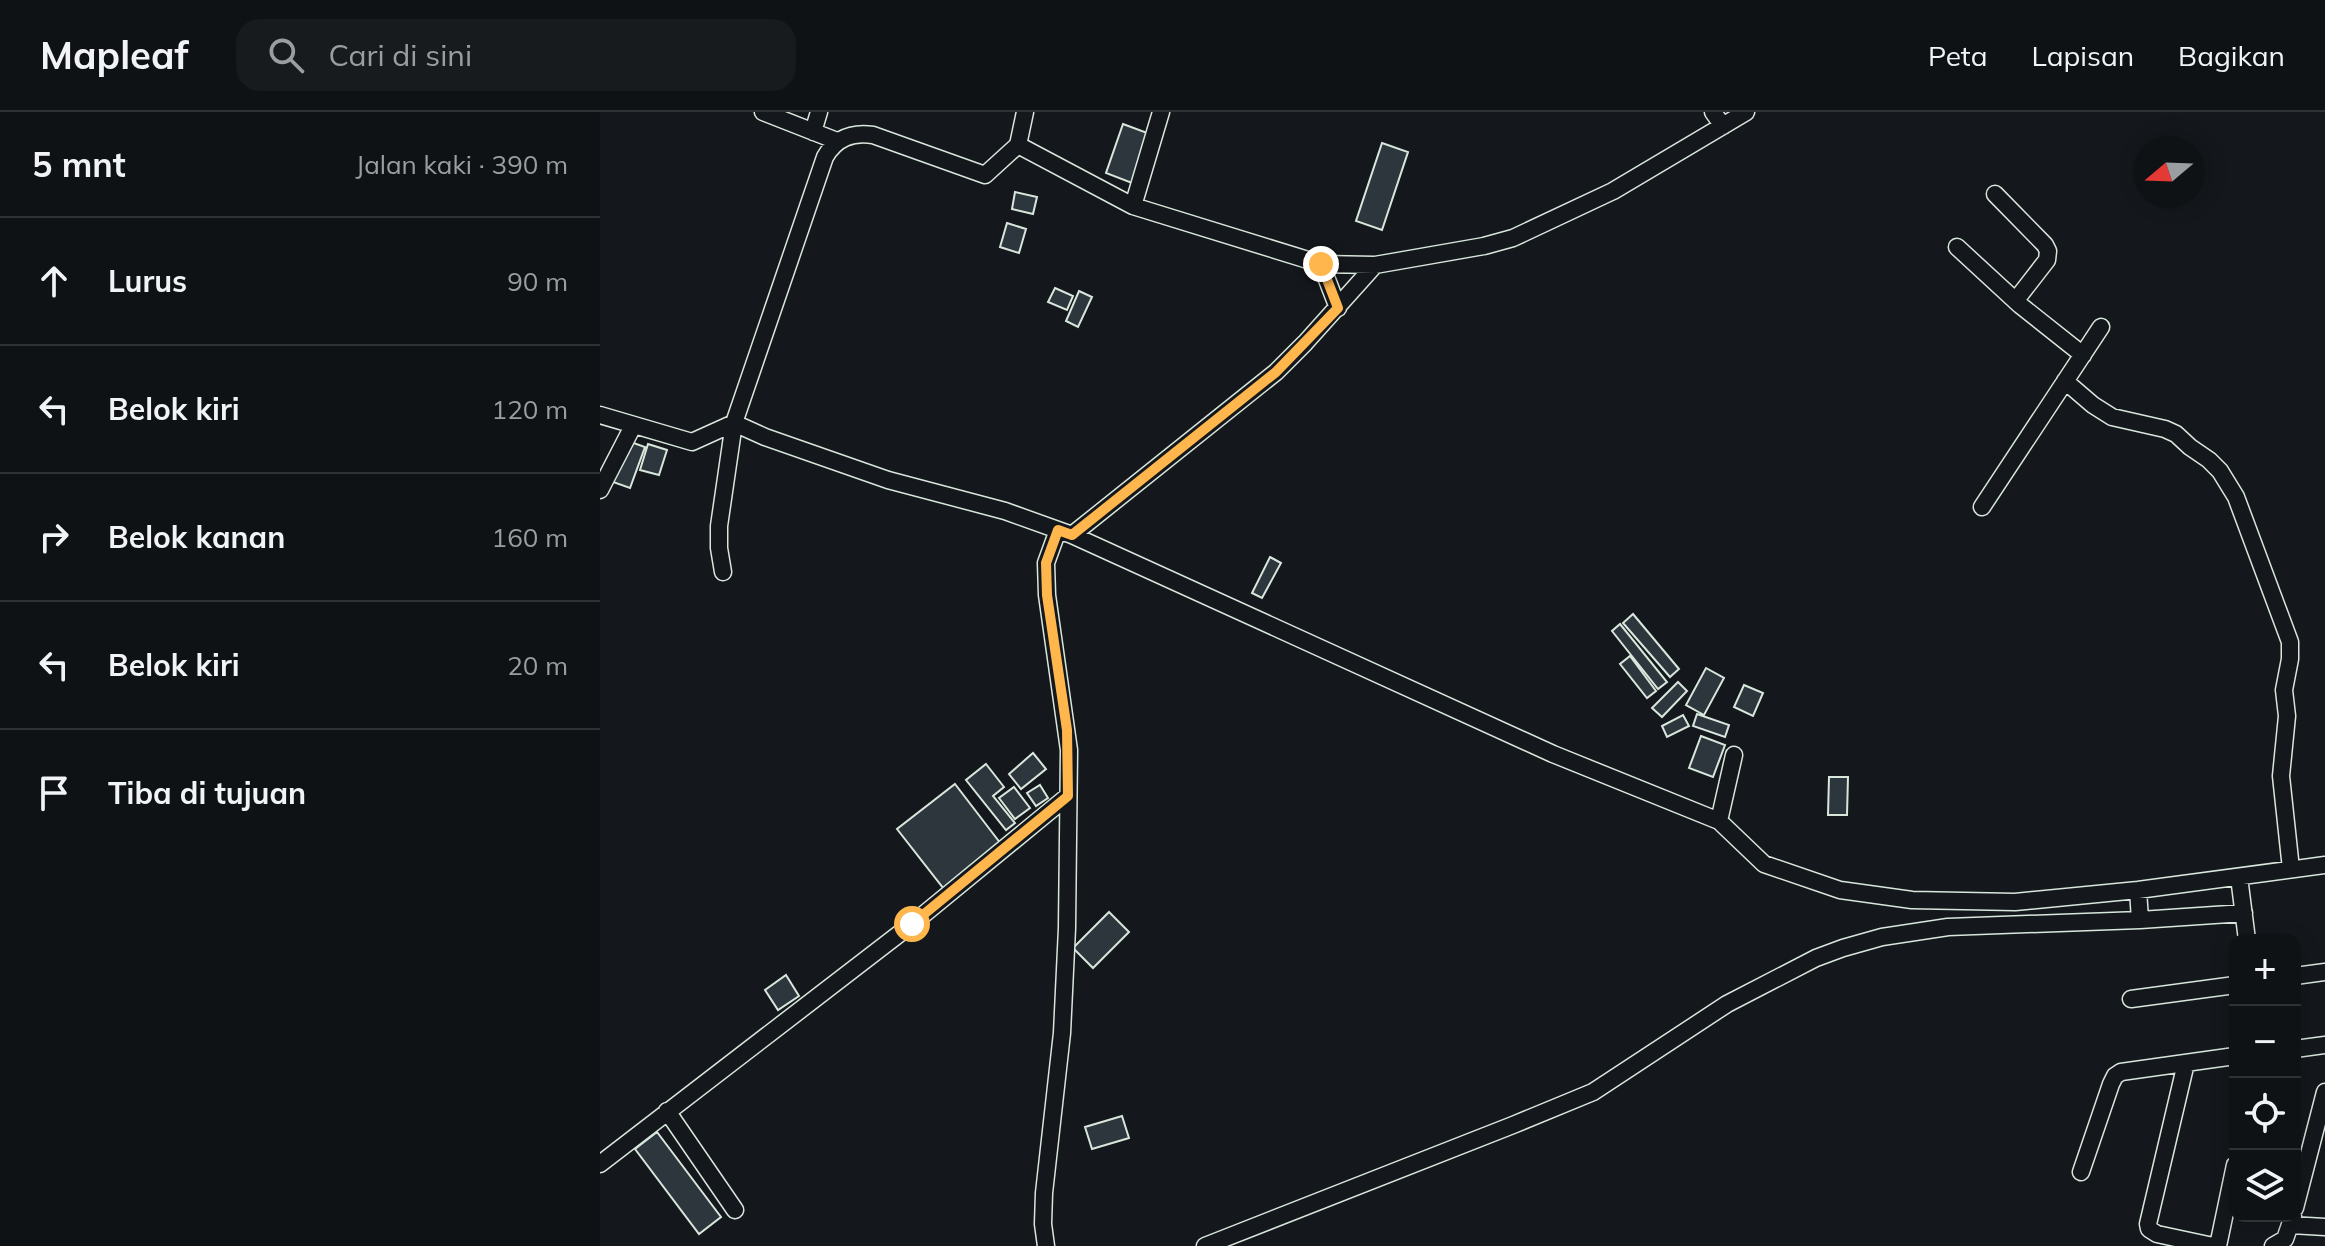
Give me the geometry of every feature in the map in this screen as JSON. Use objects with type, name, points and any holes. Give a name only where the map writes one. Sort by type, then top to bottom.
[{"type":"street","points":[[763,112],[837,141]]},
{"type":"street","points":[[813,132],[819,112]]},
{"type":"street","points":[[723,572],[719,526],[734,423],[825,157],[837,141],[852,135],[873,135],[985,175],[1018,145],[1025,112]]},
{"type":"street","points":[[1133,206],[1161,112]]},
{"type":"street","points":[[1713,112],[1723,126]]},
{"type":"street","points":[[1018,145],[1133,206],[1321,264],[1375,265],[1513,238],[1613,191],[1746,112]]},
{"type":"street","points":[[1995,194],[2048,251],[2047,260],[2016,300]]},
{"type":"street","points":[[1957,247],[2083,355]]},
{"type":"street","points":[[1321,264],[1338,308]]},
{"type":"street","points":[[1046,1246],[1044,1193],[1062,1033],[1068,796],[1067,730],[1047,595],[1046,563],[1065,532],[1276,372],[1375,265]]},
{"type":"street","points":[[1982,507],[2101,327]]},
{"type":"street","points":[[2065,381],[2112,417],[2176,434],[2220,471],[2236,497],[2290,642],[2284,690],[2287,716],[2281,776],[2291,869]]},
{"type":"street","points":[[600,415],[692,442],[734,423],[888,480],[1005,511],[1065,532],[1553,754],[1719,821],[1764,864],[1860,894],[1912,900],[2015,902],[2138,890],[2325,865]]},
{"type":"street","points":[[600,490],[633,426]]},
{"type":"street","points":[[1719,821],[1734,755]]},
{"type":"street","points":[[600,1164],[912,924],[1068,796]]},
{"type":"street","points":[[2239,877],[2246,934]]},
{"type":"street","points":[[2138,890],[2140,920]]},
{"type":"street","points":[[1205,1246],[1593,1092],[1727,1004],[1843,948],[1882,937],[1948,927],[2156,921],[2244,913]]},
{"type":"street","points":[[2301,975],[2325,972]]},
{"type":"street","points":[[2131,999],[2229,986]]},
{"type":"street","points":[[2301,1048],[2325,1045]]},
{"type":"street","points":[[2081,1172],[2115,1076],[2121,1072],[2229,1057]]},
{"type":"street","points":[[2186,1063],[2148,1224],[2152,1232],[2180,1243],[2215,1246],[2229,1189]]},
{"type":"street","points":[[2301,1185],[2325,1092]]},
{"type":"street","points":[[667,1111],[735,1210]]},
{"type":"street","points":[[2301,1219],[2325,1227]]},
{"type":"street","points":[[2273,1246],[2285,1239],[2291,1222]]},
{"type":"building","points":[[1123,124],[1150,134],[1132,183],[1106,173]]},
{"type":"building","points":[[1382,143],[1408,152],[1382,230],[1356,221]]},
{"type":"building","points":[[1015,192],[1037,197],[1033,214],[1012,209]]},
{"type":"building","points":[[1007,223],[1026,229],[1019,253],[1000,247]]},
{"type":"building","points":[[1055,288],[1073,296],[1067,310],[1048,302]]},
{"type":"building","points":[[1079,291],[1092,297],[1078,327],[1066,321]]},
{"type":"building","points":[[628,441],[645,447],[630,488],[613,482]]},
{"type":"building","points":[[648,444],[667,450],[659,475],[640,470]]},
{"type":"building","points":[[1270,557],[1281,563],[1262,598],[1252,593]]},
{"type":"building","points":[[1633,614],[1679,669],[1670,677],[1623,623]]},
{"type":"building","points":[[1620,624],[1667,682],[1658,689],[1612,631]]},
{"type":"building","points":[[1630,656],[1656,691],[1647,698],[1620,664]]},
{"type":"building","points":[[1706,668],[1724,678],[1704,715],[1686,705]]},
{"type":"building","points":[[1678,682],[1687,691],[1662,717],[1652,708]]},
{"type":"building","points":[[1744,685],[1763,693],[1753,716],[1734,707]]},
{"type":"building","points":[[1697,714],[1729,725],[1725,737],[1693,726]]},
{"type":"building","points":[[1683,715],[1689,726],[1667,737],[1662,726]]},
{"type":"building","points":[[1701,736],[1725,745],[1713,777],[1689,768]]},
{"type":"building","points":[[1033,753],[1046,769],[1021,789],[1009,774]]},
{"type":"building","points":[[986,764],[1004,787],[993,796],[1015,823],[1006,830],[966,780]]},
{"type":"building","points":[[1829,777],[1848,777],[1847,815],[1828,815]]},
{"type":"building","points":[[955,784],[1001,844],[944,889],[897,829]]},
{"type":"building","points":[[1040,785],[1048,798],[1036,806],[1027,793]]},
{"type":"building","points":[[1014,787],[1030,808],[1015,819],[999,798]]},
{"type":"building","points":[[1109,912],[1129,932],[1093,968],[1073,948]]},
{"type":"building","points":[[786,975],[799,996],[778,1010],[765,990]]},
{"type":"building","points":[[1122,1116],[1129,1138],[1092,1149],[1085,1127]]},
{"type":"building","points":[[657,1132],[721,1217],[699,1234],[635,1149]]},
{"type":"route","points":[[912,924],[1068,796],[1067,730],[1047,595],[1046,563],[1058,530],[1072,535],[1292,357],[1338,308],[1321,264]]}]
